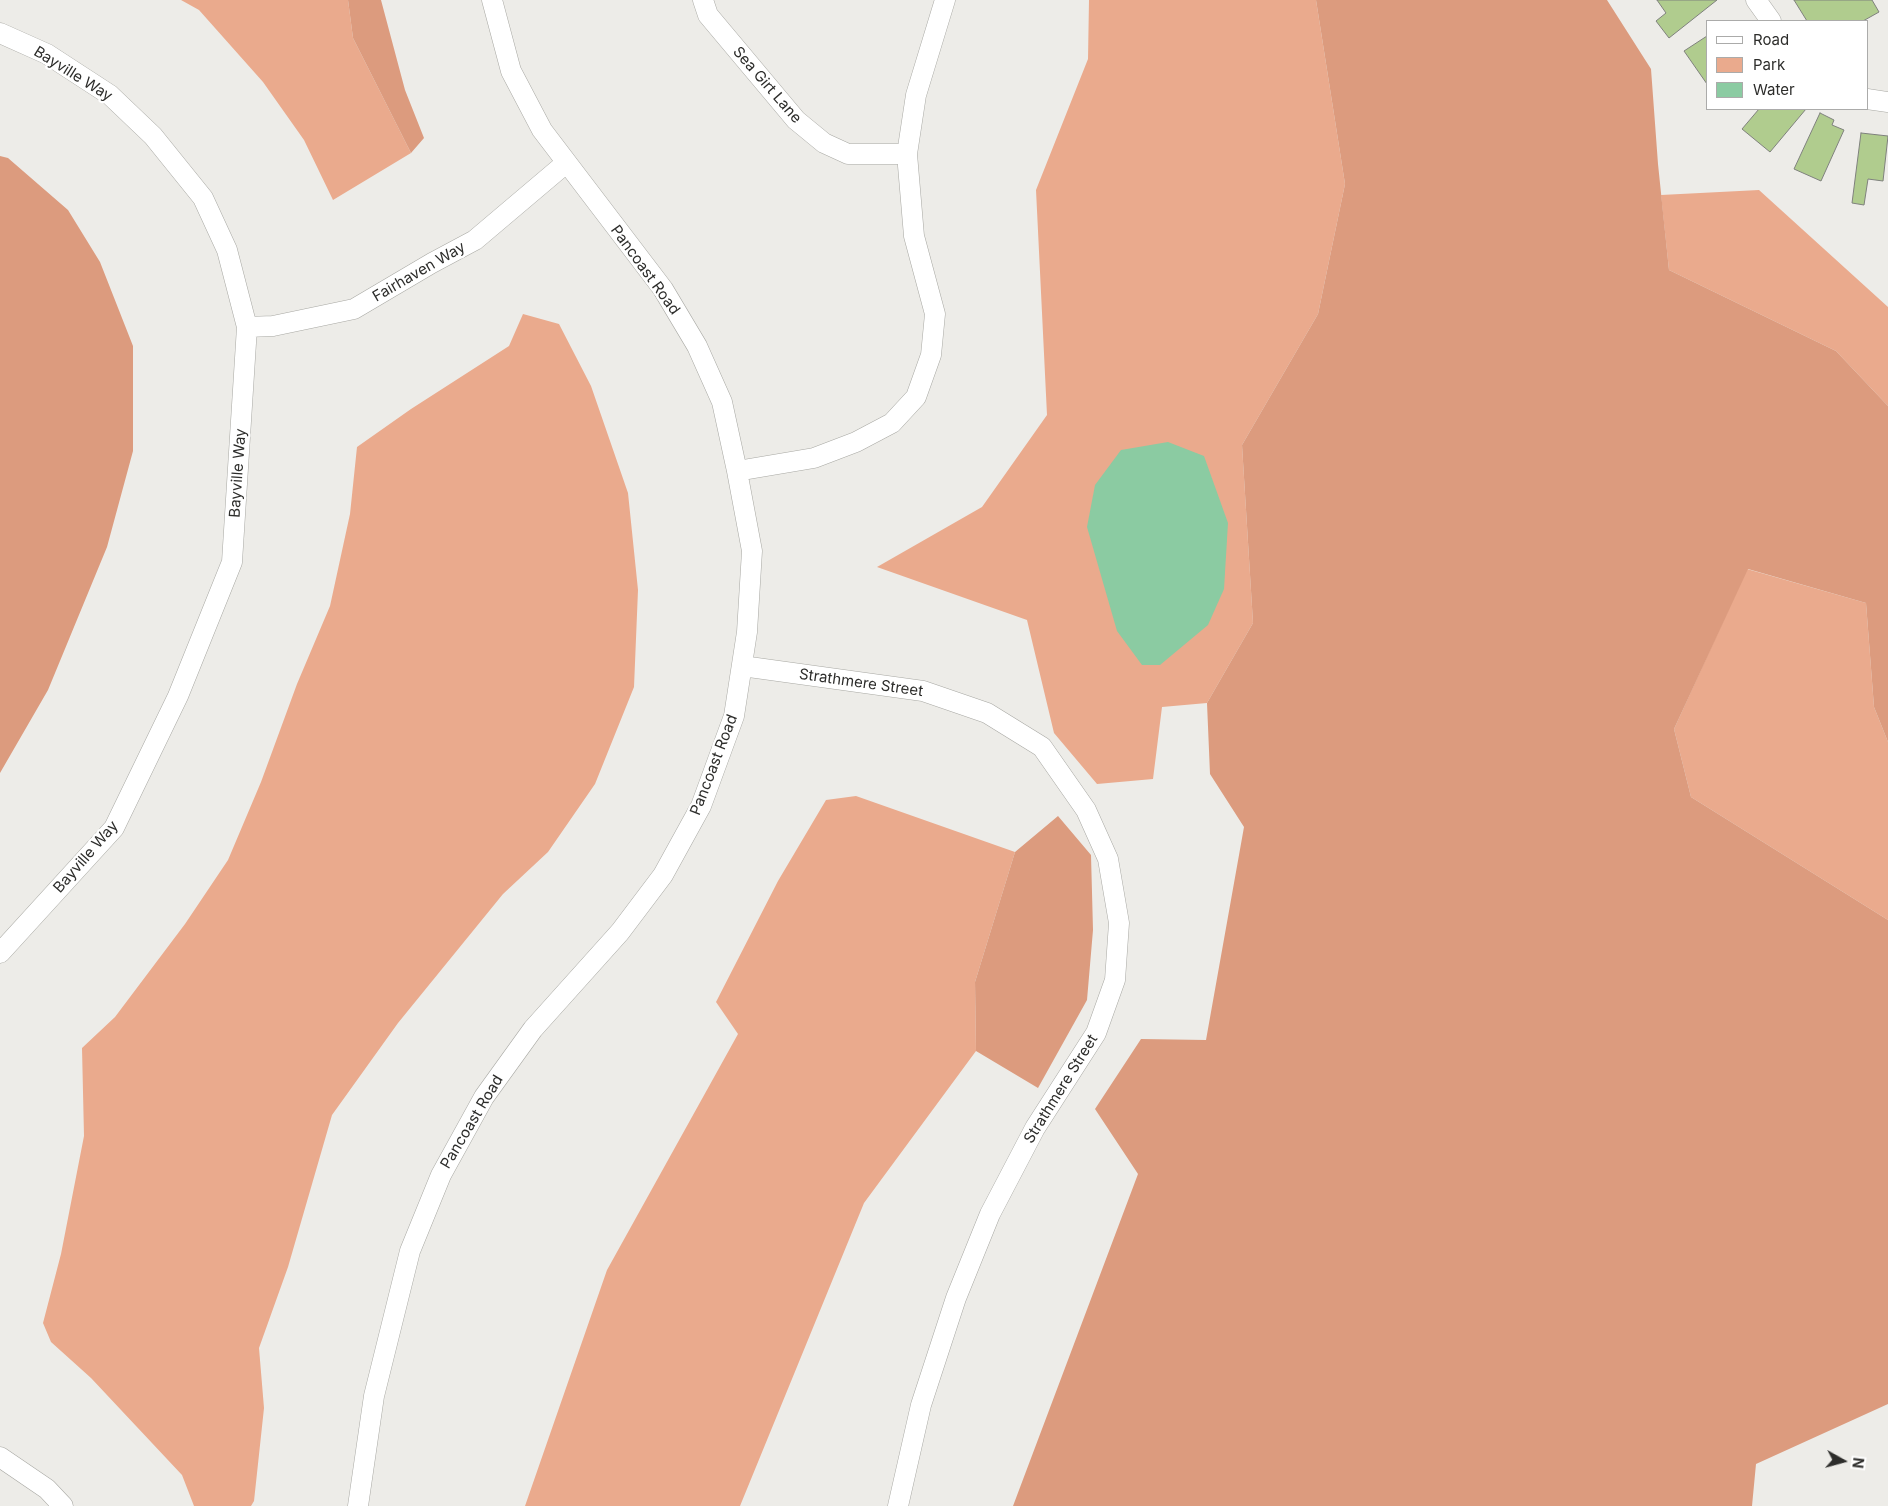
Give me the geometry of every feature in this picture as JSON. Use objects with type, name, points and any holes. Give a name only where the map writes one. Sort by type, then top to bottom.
[{"type":"street","name":"Pancoast Road","points":[[358,1506],[374,1396],[408,1261],[441,1175],[484,1097],[533,1029],[620,932],[663,875],[701,806],[734,716],[747,632],[752,551],[722,402],[697,346],[663,289],[542,130],[511,71],[492,0]]},
{"type":"street","name":"Sea Girt Lane","points":[[703,0],[708,15],[783,105],[796,120],[824,143],[848,154],[907,154]]},
{"type":"street","points":[[737,471],[814,458],[856,442],[892,423],[916,397],[931,355],[935,314],[914,236],[907,154],[916,95],[945,0]]},
{"type":"street","points":[[1756,0],[1771,20]]},
{"type":"street","name":"Bayville Way","points":[[0,33],[47,54],[110,95],[153,136],[203,198],[227,250],[247,327],[232,562],[178,696],[114,828],[0,953]]},
{"type":"street","points":[[1868,99],[1888,102]]},
{"type":"street","name":"Fairhaven Way","points":[[247,327],[273,326],[354,309],[475,240],[566,163]]},
{"type":"street","name":"Strathmere Street","points":[[742,666],[923,691],[987,713],[1042,747],[1086,810],[1108,859],[1119,923],[1115,980],[1096,1033],[1035,1128],[990,1214],[956,1298],[921,1405],[898,1506]]},
{"type":"street","points":[[0,1457],[47,1489],[62,1506]]},
{"type":"green space","points":[[181,0],[348,0],[353,38],[411,153],[333,200],[304,140],[263,82],[199,10]]},
{"type":"green space","points":[[1089,0],[1316,0],[1345,184],[1318,314],[1242,445],[1253,623],[1207,703],[1162,707],[1153,779],[1097,784],[1054,733],[1027,620],[877,567],[982,507],[1047,415],[1036,190],[1088,59]]},
{"type":"green space","points":[[1759,190],[1888,307],[1888,406],[1836,351],[1669,270],[1661,195]]},
{"type":"green space","points":[[523,314],[559,324],[591,386],[628,493],[638,590],[634,687],[595,784],[548,852],[503,894],[398,1023],[332,1115],[288,1267],[259,1348],[264,1408],[254,1501],[251,1506],[194,1506],[182,1475],[91,1378],[51,1342],[43,1323],[61,1254],[84,1136],[82,1048],[115,1017],[185,924],[228,860],[261,782],[297,684],[330,606],[350,514],[357,447],[411,409],[509,346]]},
{"type":"green space","points":[[1747,569],[1866,603],[1874,707],[1888,742],[1888,920],[1691,797],[1674,729]]},
{"type":"green space","points":[[856,796],[1015,852],[975,982],[976,1051],[864,1203],[740,1506],[525,1506],[607,1270],[738,1034],[716,1002],[778,881],[826,800]]},
{"type":"shaded area","points":[[348,0],[381,0],[405,90],[424,138],[411,153],[353,38]]},
{"type":"shaded area","points":[[1316,0],[1607,0],[1651,69],[1658,164],[1669,270],[1836,351],[1888,406],[1888,742],[1874,707],[1866,603],[1748,569],[1674,729],[1691,797],[1888,920],[1888,1404],[1756,1464],[1752,1506],[1013,1506],[1138,1174],[1095,1109],[1141,1039],[1206,1040],[1244,827],[1210,774],[1207,703],[1253,623],[1242,445],[1318,314],[1345,184]]},
{"type":"shaded area","points":[[0,156],[8,158],[68,210],[100,262],[133,346],[133,451],[107,547],[48,690],[0,773]]},
{"type":"shaded area","points":[[1058,816],[1091,855],[1093,930],[1087,1000],[1038,1088],[976,1051],[975,982],[1015,852]]},
{"type":"water","points":[[1168,442],[1204,456],[1228,523],[1224,589],[1208,625],[1160,665],[1142,665],[1117,631],[1087,527],[1095,485],[1121,450]]},
{"type":"building","points":[[1657,0],[1717,0],[1669,38],[1656,21],[1666,13]]},
{"type":"building","points":[[1794,0],[1872,0],[1879,12],[1865,20],[1806,20]]},
{"type":"building","points":[[1706,37],[1706,83],[1684,51]]},
{"type":"building","points":[[1758,110],[1805,110],[1770,152],[1742,129]]},
{"type":"building","points":[[1820,113],[1834,120],[1832,125],[1844,130],[1821,181],[1794,169]]},
{"type":"building","points":[[1861,133],[1888,136],[1883,181],[1868,179],[1864,205],[1852,203]]}]
